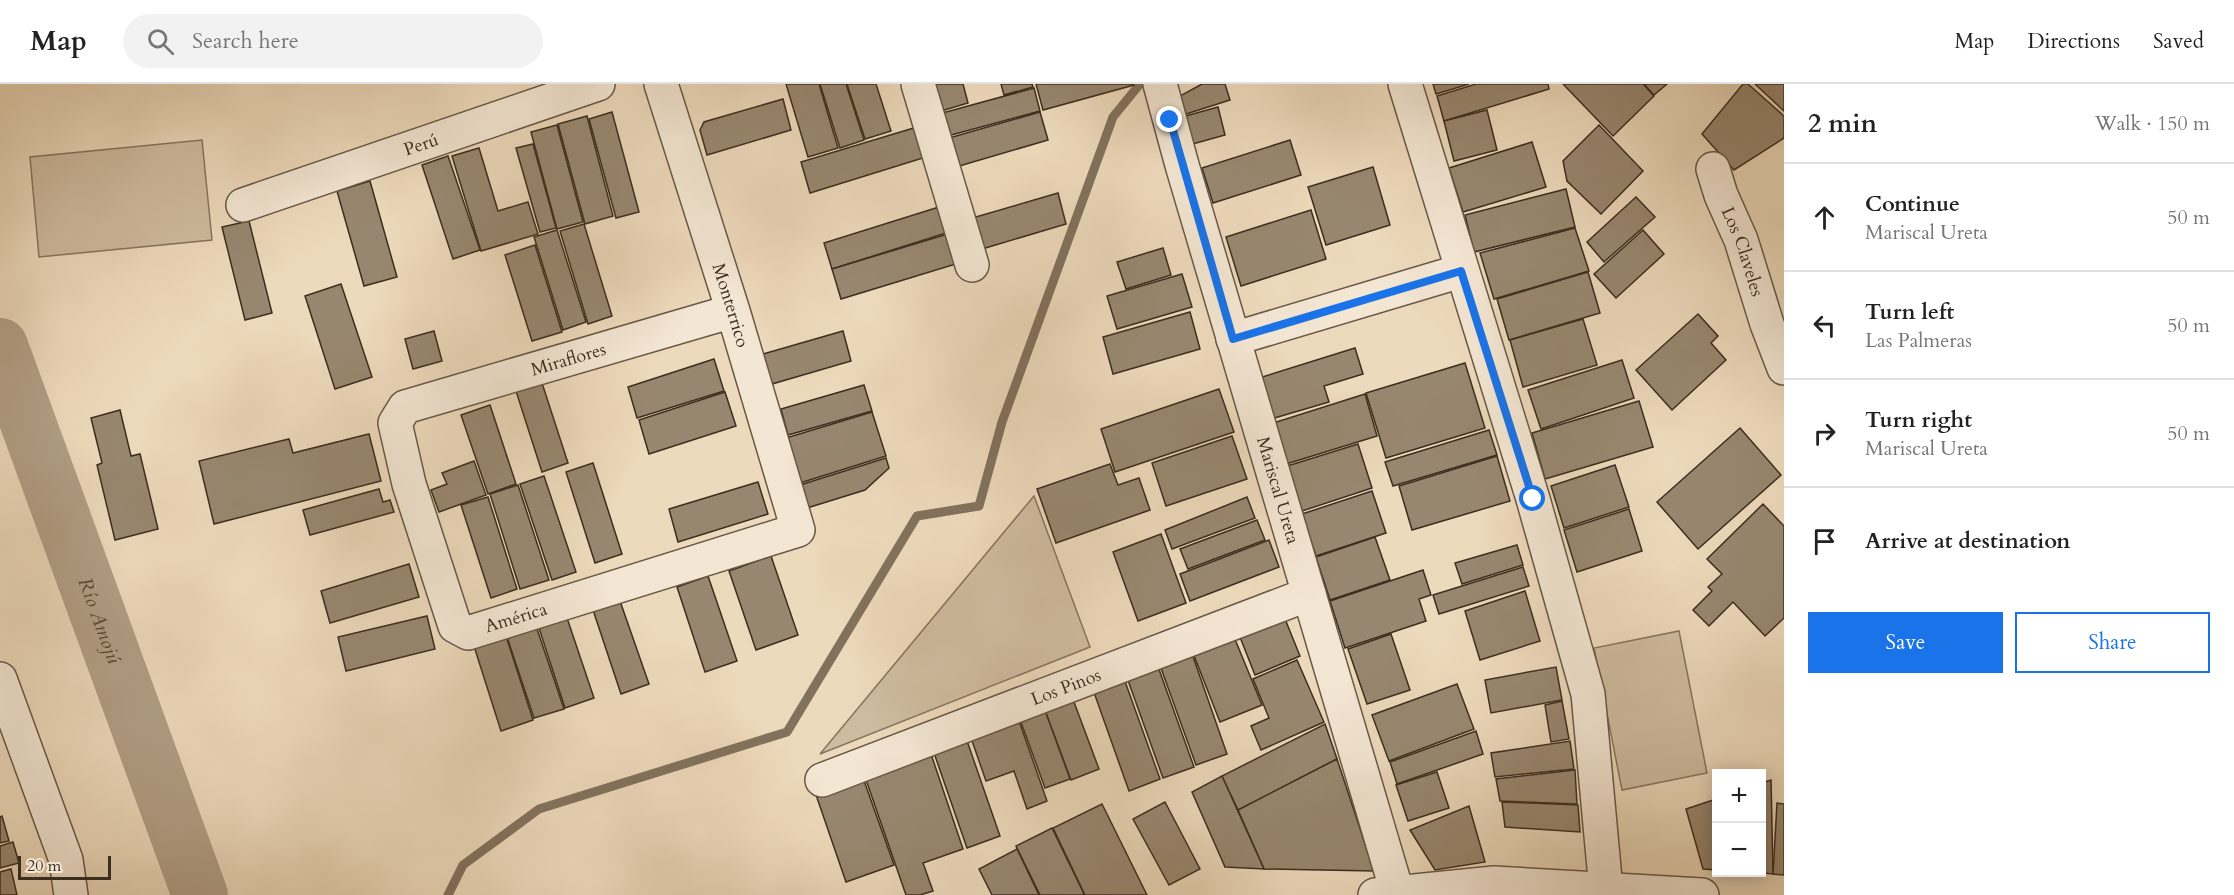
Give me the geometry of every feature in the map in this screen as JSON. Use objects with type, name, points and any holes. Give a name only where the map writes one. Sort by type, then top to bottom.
[{"type":"street","name":"Perú","points":[[243,205],[598,84]]},
{"type":"street","name":"Monterrico","points":[[661,84],[733,311],[798,530]]},
{"type":"street","points":[[918,84],[972,265]]},
{"type":"street","name":"Mariscal Ureta","points":[[1160,84],[1309,594],[1390,895]]},
{"type":"street","points":[[1405,84],[1533,499],[1588,694],[1606,890]]},
{"type":"street","name":"Los Claveles","points":[[1713,169],[1721,195],[1742,240],[1767,324],[1784,368]]},
{"type":"street","points":[[1233,339],[1461,271]]},
{"type":"street","name":"Miraflores","points":[[405,406],[733,311]]},
{"type":"street","name":"América","points":[[405,406],[395,423],[409,484],[455,626],[468,633],[798,530]]},
{"type":"street","name":"Los Pinos","points":[[822,780],[1309,594]]},
{"type":"street","points":[[0,679],[66,860],[71,895]]},
{"type":"street","points":[[1390,895],[1494,883],[1702,895]]},
{"type":"shaded area","points":[[202,140],[212,240],[39,257],[30,157]]},
{"type":"shaded area","points":[[1034,496],[1090,647],[820,754]]},
{"type":"shaded area","points":[[1679,631],[1707,773],[1622,790],[1594,648]]},
{"type":"building","points":[[786,84],[819,84],[838,148],[808,157]]},
{"type":"building","points":[[820,84],[846,84],[864,140],[840,148]]},
{"type":"building","points":[[847,84],[876,84],[891,131],[865,139]]},
{"type":"building","points":[[923,84],[963,84],[968,103],[931,114]]},
{"type":"building","points":[[1001,84],[1032,84],[1033,87],[1004,95]]},
{"type":"building","points":[[1036,84],[1133,84],[1134,85],[1043,110]]},
{"type":"building","points":[[1202,84],[1225,84],[1230,100],[1183,115],[1178,97]]},
{"type":"building","points":[[1433,84],[1469,84],[1436,94]]},
{"type":"building","points":[[1476,84],[1548,84],[1549,89],[1444,121],[1437,96]]},
{"type":"building","points":[[1563,84],[1643,84],[1654,96],[1613,136]]},
{"type":"building","points":[[1644,84],[1667,84],[1654,95]]},
{"type":"building","points":[[1743,84],[1748,84],[1784,116],[1784,138],[1734,170],[1702,134]]},
{"type":"building","points":[[1755,84],[1784,84],[1784,111]]},
{"type":"building","points":[[1034,88],[1040,111],[940,138],[935,115]]},
{"type":"building","points":[[783,99],[791,130],[707,155],[700,130],[704,122]]},
{"type":"building","points":[[1218,107],[1225,135],[1189,145],[1182,117]]},
{"type":"building","points":[[1487,110],[1497,150],[1454,161],[1444,121]]},
{"type":"building","points":[[612,112],[639,212],[616,218],[589,119]]},
{"type":"building","points":[[1040,112],[1048,140],[949,169],[942,140]]},
{"type":"building","points":[[587,116],[613,216],[585,224],[558,124]]},
{"type":"building","points":[[557,125],[583,222],[557,229],[531,132]]},
{"type":"building","points":[[1599,125],[1643,171],[1601,214],[1567,181],[1563,161]]},
{"type":"building","points":[[917,127],[926,157],[810,193],[801,162]]},
{"type":"building","points":[[1290,140],[1301,175],[1213,203],[1202,168]]},
{"type":"building","points":[[1532,142],[1546,187],[1463,212],[1449,168]]},
{"type":"building","points":[[533,144],[556,228],[540,232],[516,148]]},
{"type":"building","points":[[479,148],[498,211],[528,202],[538,234],[481,251],[452,156]]},
{"type":"building","points":[[448,156],[480,250],[453,259],[422,165]]},
{"type":"building","points":[[1373,167],[1390,225],[1326,245],[1308,187]]},
{"type":"building","points":[[370,181],[397,277],[364,286],[337,191]]},
{"type":"building","points":[[1566,189],[1575,227],[1474,252],[1465,215]]},
{"type":"building","points":[[1058,193],[1066,224],[972,252],[962,221]]},
{"type":"building","points":[[1636,197],[1655,217],[1604,262],[1587,242]]},
{"type":"building","points":[[939,207],[946,233],[832,269],[824,243]]},
{"type":"building","points":[[1311,210],[1326,259],[1241,286],[1226,237]]},
{"type":"building","points":[[249,221],[272,313],[245,320],[222,227]]},
{"type":"building","points":[[584,224],[612,316],[588,324],[560,231]]},
{"type":"building","points":[[1575,228],[1589,271],[1494,299],[1480,253]]},
{"type":"building","points":[[557,230],[586,322],[563,330],[534,237]]},
{"type":"building","points":[[1643,230],[1664,254],[1616,298],[1594,274]]},
{"type":"building","points":[[951,233],[959,263],[841,299],[832,269]]},
{"type":"building","points":[[535,245],[562,332],[532,341],[505,255]]},
{"type":"building","points":[[1163,248],[1171,275],[1126,289],[1117,262]]},
{"type":"building","points":[[1588,272],[1600,313],[1509,340],[1497,299]]},
{"type":"building","points":[[1182,274],[1192,307],[1117,329],[1107,296]]},
{"type":"building","points":[[341,284],[372,377],[335,389],[305,296]]},
{"type":"building","points":[[1190,312],[1200,349],[1113,374],[1103,337]]},
{"type":"building","points":[[1698,314],[1718,336],[1711,343],[1726,360],[1672,410],[1636,370]]},
{"type":"building","points":[[1583,319],[1597,365],[1523,387],[1510,340]]},
{"type":"building","points":[[434,331],[442,361],[413,369],[405,339]]},
{"type":"building","points":[[843,331],[851,361],[772,384],[763,354]]},
{"type":"building","points":[[1355,348],[1363,374],[1324,386],[1329,402],[1271,419],[1259,378]]},
{"type":"building","points":[[714,359],[724,391],[637,418],[628,387]]},
{"type":"building","points":[[1622,360],[1634,398],[1541,429],[1528,390]]},
{"type":"building","points":[[1465,363],[1485,428],[1386,458],[1366,393]]},
{"type":"building","points":[[541,380],[568,463],[542,472],[515,388]]},
{"type":"building","points":[[864,385],[872,411],[788,435],[781,409]]},
{"type":"building","points":[[1219,389],[1234,432],[1115,472],[1101,429]]},
{"type":"building","points":[[725,392],[736,426],[649,454],[639,420]]},
{"type":"building","points":[[1365,394],[1377,436],[1283,465],[1270,424]]},
{"type":"building","points":[[1639,401],[1653,447],[1545,479],[1532,433]]},
{"type":"building","points":[[490,405],[516,484],[488,494],[461,415]]},
{"type":"building","points":[[120,410],[131,456],[140,454],[158,529],[115,540],[97,465],[102,463],[91,418]]},
{"type":"building","points":[[872,412],[886,456],[800,483],[786,438]]},
{"type":"building","points":[[1740,428],[1781,475],[1698,549],[1657,502]]},
{"type":"building","points":[[1489,430],[1497,455],[1393,486],[1385,462]]},
{"type":"building","points":[[369,434],[381,481],[214,524],[199,461],[289,439],[293,453]]},
{"type":"building","points":[[1232,436],[1247,479],[1166,506],[1152,463]]},
{"type":"building","points":[[1358,444],[1372,488],[1299,512],[1284,467]]},
{"type":"building","points":[[1497,456],[1510,501],[1412,530],[1399,486]]},
{"type":"building","points":[[886,458],[889,468],[865,490],[807,508],[800,485]]},
{"type":"building","points":[[474,461],[486,495],[439,512],[431,490],[447,484],[442,473]]},
{"type":"building","points":[[593,463],[622,554],[595,563],[566,472]]},
{"type":"building","points":[[1110,464],[1118,485],[1139,478],[1150,510],[1056,543],[1037,489]]},
{"type":"building","points":[[1615,465],[1629,507],[1564,528],[1551,486]]},
{"type":"building","points":[[544,476],[576,572],[552,580],[520,484]]},
{"type":"building","points":[[758,482],[768,514],[678,542],[669,509]]},
{"type":"building","points":[[518,485],[549,580],[520,589],[490,494]]},
{"type":"building","points":[[379,489],[383,502],[390,500],[394,512],[310,535],[303,510]]},
{"type":"building","points":[[1372,491],[1386,533],[1316,556],[1302,514]]},
{"type":"building","points":[[488,497],[517,589],[491,598],[461,505]]},
{"type":"building","points":[[1247,497],[1255,518],[1172,549],[1165,530]]},
{"type":"building","points":[[1763,504],[1784,526],[1784,618],[1765,636],[1733,602],[1709,626],[1693,610],[1712,591],[1708,587],[1722,574],[1707,559]]},
{"type":"building","points":[[1629,509],[1642,551],[1577,572],[1564,530]]},
{"type":"building","points":[[1257,520],[1265,540],[1188,569],[1180,549]]},
{"type":"building","points":[[1161,534],[1186,603],[1138,621],[1113,552]]},
{"type":"building","points":[[1375,537],[1390,580],[1330,600],[1316,557]]},
{"type":"building","points":[[1269,540],[1279,567],[1190,601],[1180,574]]},
{"type":"building","points":[[1517,545],[1523,565],[1462,584],[1455,563]]},
{"type":"building","points":[[771,556],[798,635],[756,650],[729,571]]},
{"type":"building","points":[[409,564],[419,597],[330,623],[321,591]]},
{"type":"building","points":[[1523,567],[1529,586],[1439,614],[1433,595]]},
{"type":"building","points":[[1423,570],[1431,595],[1419,599],[1426,621],[1345,648],[1330,601]]},
{"type":"building","points":[[708,576],[737,661],[705,672],[677,587]]},
{"type":"building","points":[[1525,591],[1540,641],[1480,660],[1465,611]]},
{"type":"building","points":[[620,601],[649,684],[621,694],[593,610]]},
{"type":"building","points":[[1281,609],[1300,656],[1255,675],[1236,627]]},
{"type":"building","points":[[565,612],[594,698],[565,708],[537,622]]},
{"type":"building","points":[[427,616],[435,649],[346,671],[338,637]]},
{"type":"building","points":[[535,623],[564,709],[534,718],[506,634]]},
{"type":"building","points":[[1232,632],[1262,705],[1220,722],[1191,648]]},
{"type":"building","points":[[505,633],[533,720],[501,731],[473,643]]},
{"type":"building","points":[[1391,634],[1410,690],[1367,704],[1348,649]]},
{"type":"building","points":[[1190,648],[1227,754],[1196,765],[1158,660]]},
{"type":"building","points":[[1297,660],[1324,722],[1261,750],[1251,726],[1269,718],[1253,679]]},
{"type":"building","points":[[1156,661],[1194,767],[1163,778],[1125,672]]},
{"type":"building","points":[[1556,667],[1562,700],[1491,713],[1485,680]]},
{"type":"building","points":[[1122,673],[1160,779],[1129,791],[1091,684]]},
{"type":"building","points":[[1457,684],[1474,729],[1389,761],[1372,715]]},
{"type":"building","points":[[1071,694],[1099,769],[1071,780],[1043,705]]},
{"type":"building","points":[[1562,701],[1569,739],[1551,742],[1545,705]]},
{"type":"building","points":[[1043,705],[1070,779],[1045,788],[1018,714]]},
{"type":"building","points":[[1017,715],[1047,801],[1027,809],[1014,771],[986,781],[969,732]]},
{"type":"building","points":[[1325,724],[1337,759],[1238,810],[1222,776]]},
{"type":"building","points":[[1476,731],[1483,754],[1397,784],[1390,762]]},
{"type":"building","points":[[966,738],[1000,836],[967,848],[933,750]]},
{"type":"building","points":[[1570,741],[1574,769],[1495,777],[1491,753]]},
{"type":"building","points":[[930,751],[963,849],[923,863],[933,891],[920,895],[906,895],[864,774]]},
{"type":"building","points":[[1337,759],[1374,871],[1264,869],[1238,810]]},
{"type":"building","points":[[1575,770],[1577,804],[1500,801],[1496,779]]},
{"type":"building","points":[[1437,772],[1449,808],[1408,821],[1396,785]]},
{"type":"building","points":[[862,775],[894,865],[846,882],[815,792]]},
{"type":"building","points":[[1222,776],[1264,869],[1225,867],[1192,792]]},
{"type":"building","points":[[1771,780],[1773,874],[1766,873],[1766,782]]},
{"type":"building","points":[[1712,800],[1712,870],[1703,869],[1686,809]]},
{"type":"building","points":[[1165,802],[1200,869],[1169,885],[1133,819]]},
{"type":"building","points":[[1502,802],[1578,805],[1580,832],[1505,827]]},
{"type":"building","points":[[1777,803],[1784,804],[1784,875],[1773,874]]},
{"type":"building","points":[[1102,804],[1147,895],[1085,895],[1053,828]]},
{"type":"building","points":[[1469,806],[1485,862],[1435,870],[1410,830]]},
{"type":"building","points":[[2,816],[9,841],[0,843],[0,817]]},
{"type":"building","points":[[1052,828],[1084,894],[1082,895],[1040,895],[1016,846]]},
{"type":"building","points":[[13,842],[19,863],[0,868],[0,846]]},
{"type":"building","points":[[1017,849],[1039,895],[992,895],[979,869]]},
{"type":"building","points":[[11,869],[17,895],[0,895],[0,872]]},
{"type":"waterway","points":[[448,895],[463,865],[539,809],[787,732],[917,516],[979,506],[1002,422],[1113,117],[1140,84]]},
{"type":"waterway","name":"Río Amojú","points":[[0,346],[200,895]]},
{"type":"route","points":[[1170,120],[1233,339],[1461,271],[1533,499]]}]
